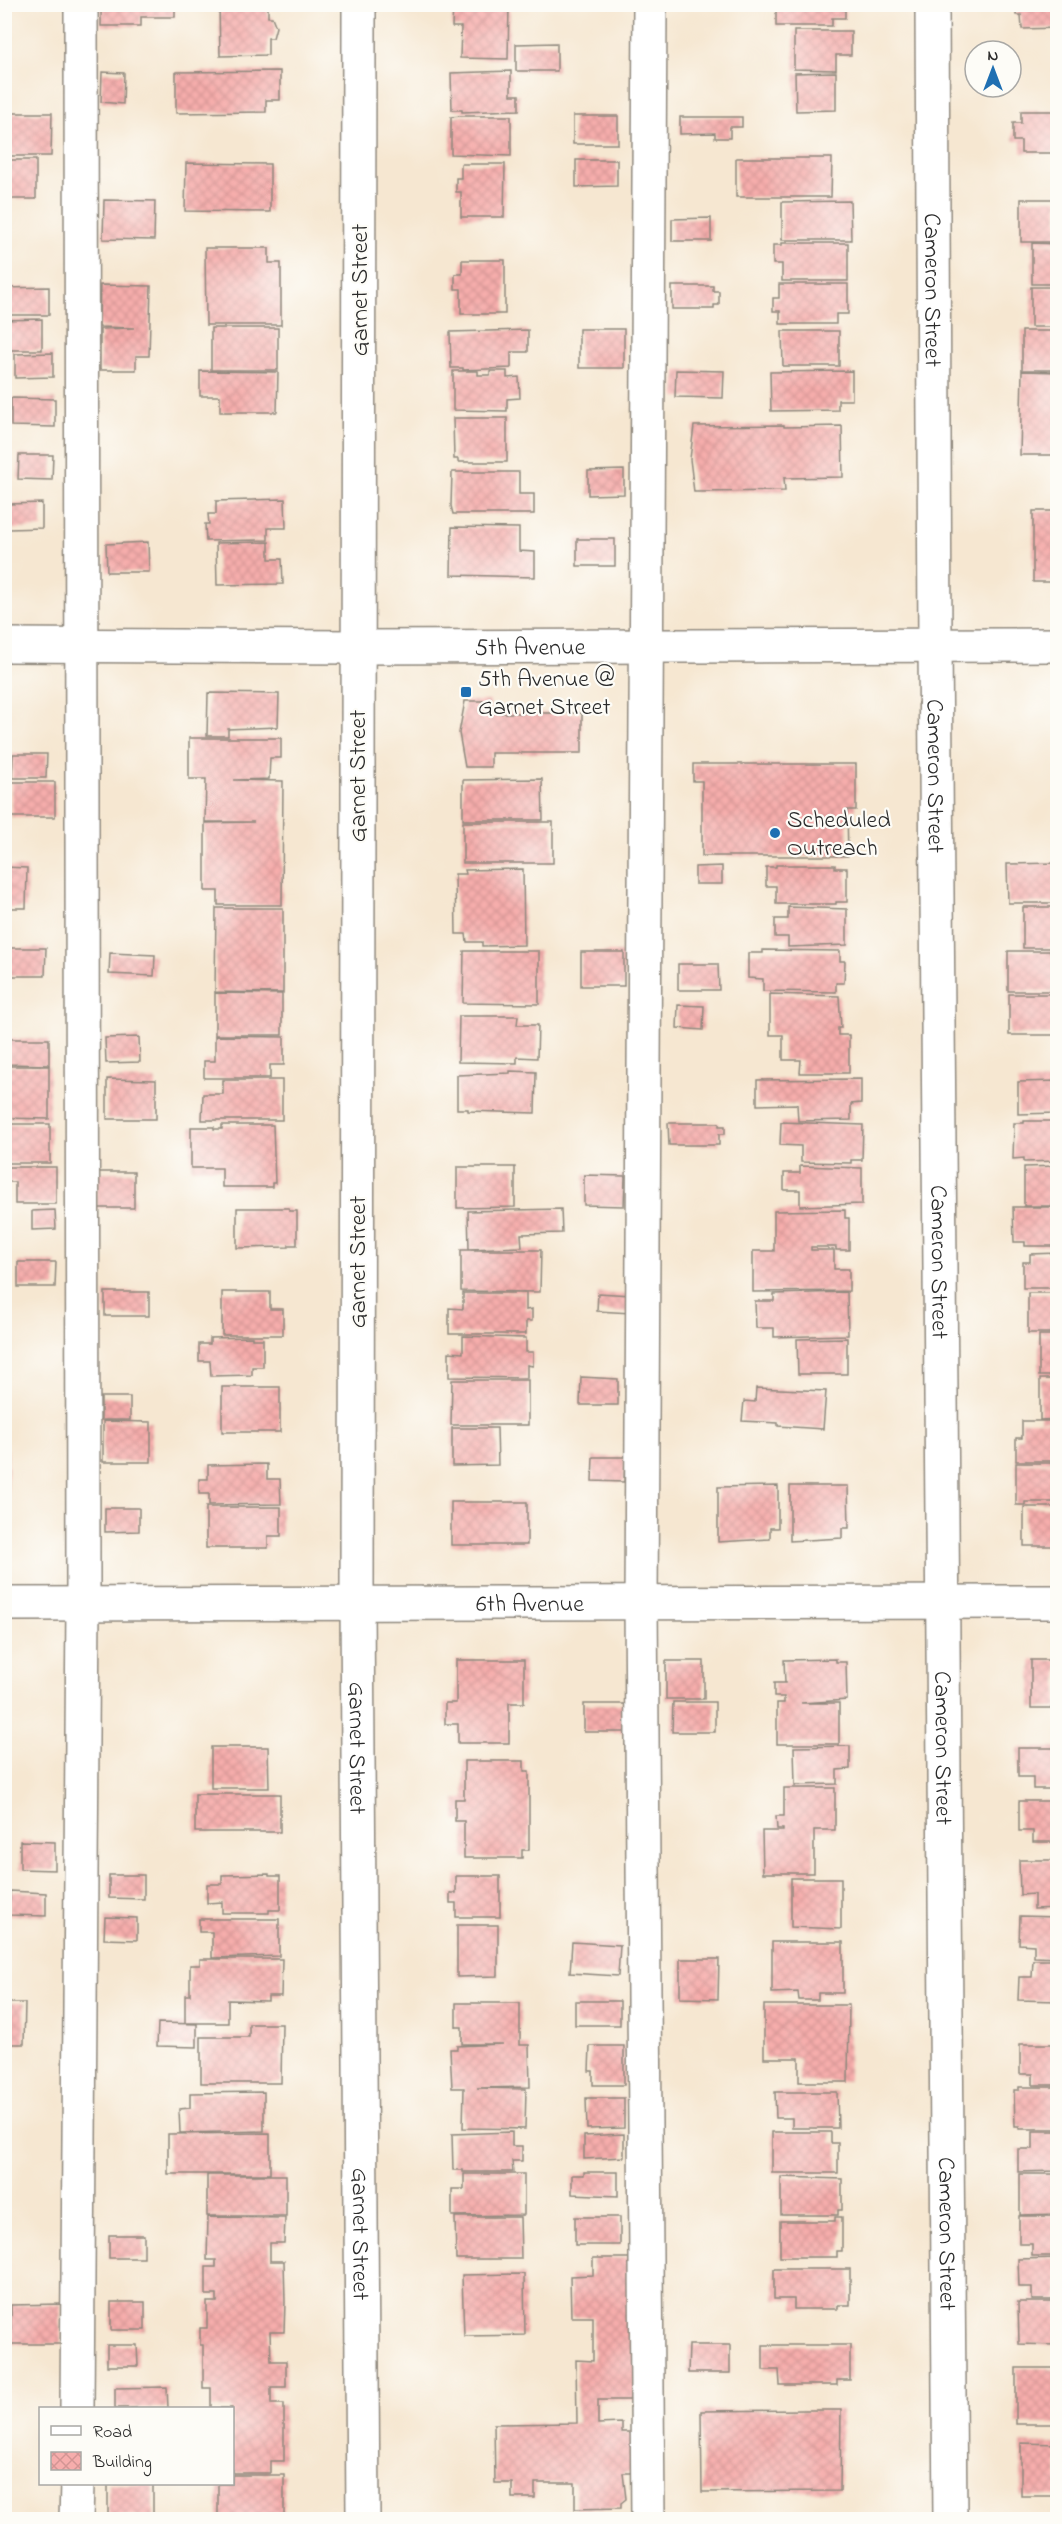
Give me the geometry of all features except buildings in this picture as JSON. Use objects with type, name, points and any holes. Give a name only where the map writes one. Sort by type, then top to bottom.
[{"type":"street","points":[[77,2407],[83,1604],[81,4]]},
{"type":"street","name":"Garnet Street","points":[[359,4],[357,1603],[363,2520]]},
{"type":"street","points":[[648,2520],[642,1603],[650,4]]},
{"type":"street","name":"Cameron Street","points":[[932,4],[950,2520]]},
{"type":"street","name":"5th Avenue","points":[[4,645],[357,648],[1058,645]]},
{"type":"street","name":"6th Avenue","points":[[4,1604],[1058,1602]]},
{"type":"street","points":[[76,2520],[77,2485]]},
{"type":"place","name":"5th Avenue @ Garnet Street","points":[[466,692]]},
{"type":"place","name":"Scheduled Outreach","points":[[775,833]]}]
